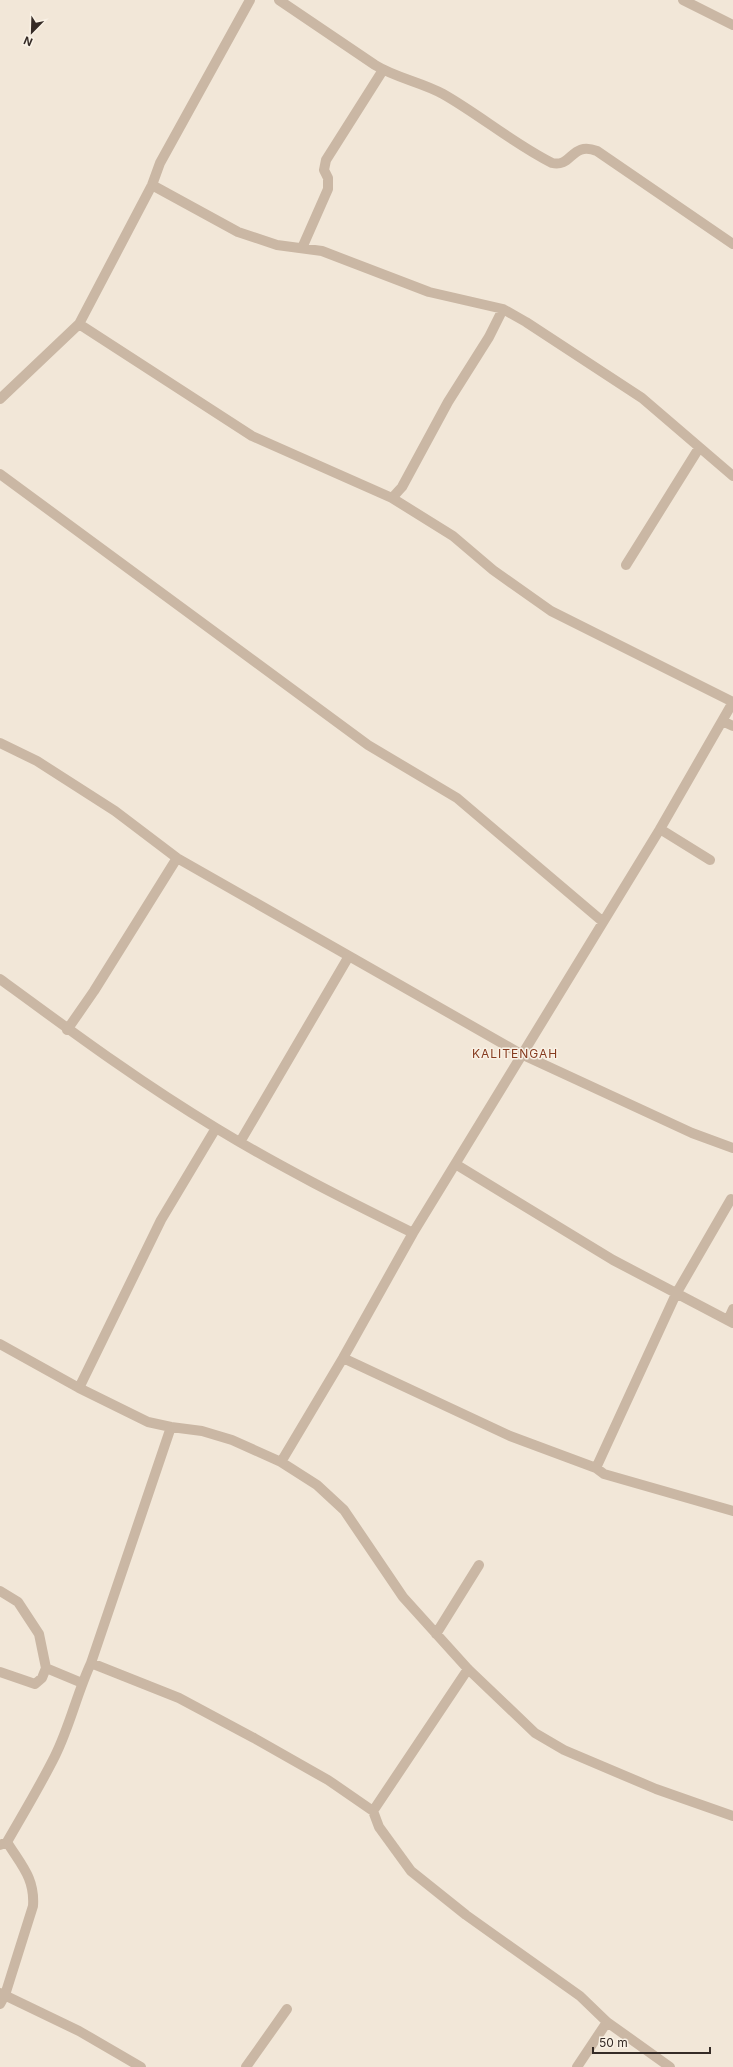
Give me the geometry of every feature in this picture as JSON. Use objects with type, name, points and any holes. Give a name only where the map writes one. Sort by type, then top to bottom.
[{"type":"street","points":[[0,399],[79,324],[152,185],[160,163],[250,0]]},
{"type":"street","points":[[279,0],[384,70],[442,94],[552,163],[557,164],[564,162],[579,150],[585,148],[597,151],[733,244]]},
{"type":"street","points":[[683,0],[733,25]]},
{"type":"street","points":[[302,248],[328,189],[328,178],[324,170],[326,160],[384,70]]},
{"type":"street","points":[[152,185],[238,232],[277,245],[322,251],[429,292],[502,308],[526,322],[642,398],[733,476]]},
{"type":"street","points":[[392,498],[402,487],[448,402],[489,337],[502,308]]},
{"type":"street","points":[[79,324],[252,436],[392,498],[453,536],[493,570],[551,611],[733,702],[660,828],[521,1054],[457,1164],[413,1233],[343,1358],[281,1462]]},
{"type":"street","points":[[626,565],[699,448]]},
{"type":"street","points":[[0,474],[368,745],[457,798],[602,921]]},
{"type":"street","points":[[722,721],[733,726]]},
{"type":"street","points":[[0,743],[37,761],[115,810],[177,858],[521,1054],[692,1132],[733,1148]]},
{"type":"street","points":[[660,828],[710,860]]},
{"type":"street","points":[[67,1030],[94,991],[177,858]]},
{"type":"street","points":[[240,1142],[349,956]]},
{"type":"street","points":[[0,979],[67,1030],[216,1128],[314,1184],[413,1233]]},
{"type":"street","points":[[79,1388],[161,1220],[216,1128]]},
{"type":"street","points":[[457,1164],[600,1252],[730,1322],[733,1309]]},
{"type":"street","points":[[596,1468],[676,1294],[731,1199]]},
{"type":"street","points":[[0,1344],[79,1388],[148,1422],[202,1431],[232,1440],[281,1462],[317,1485],[344,1510],[403,1597],[468,1669],[536,1732],[564,1750],[656,1789],[733,1816]]},
{"type":"street","points":[[343,1358],[510,1436],[596,1468],[604,1474],[733,1511]]},
{"type":"street","points":[[0,2004],[33,1906],[34,1894],[31,1881],[4,1843],[55,1756],[91,1663],[171,1427]]},
{"type":"street","points":[[436,1634],[479,1566]]},
{"type":"street","points":[[0,1591],[18,1602],[39,1634],[46,1668],[42,1678],[35,1684],[22,1681],[2,1673]]},
{"type":"street","points":[[91,1663],[193,1706],[328,1780],[373,1811],[379,1827],[411,1871],[466,1915],[580,1996],[607,2022],[670,2067]]},
{"type":"street","points":[[46,1668],[82,1683]]},
{"type":"street","points":[[373,1811],[468,1669]]},
{"type":"street","points":[[3,1994],[79,2031],[141,2067]]},
{"type":"street","points":[[246,2067],[287,2008]]},
{"type":"street","points":[[578,2067],[607,2022]]},
{"type":"district","name":"KALITENGAH","points":[[515,1054]]}]
